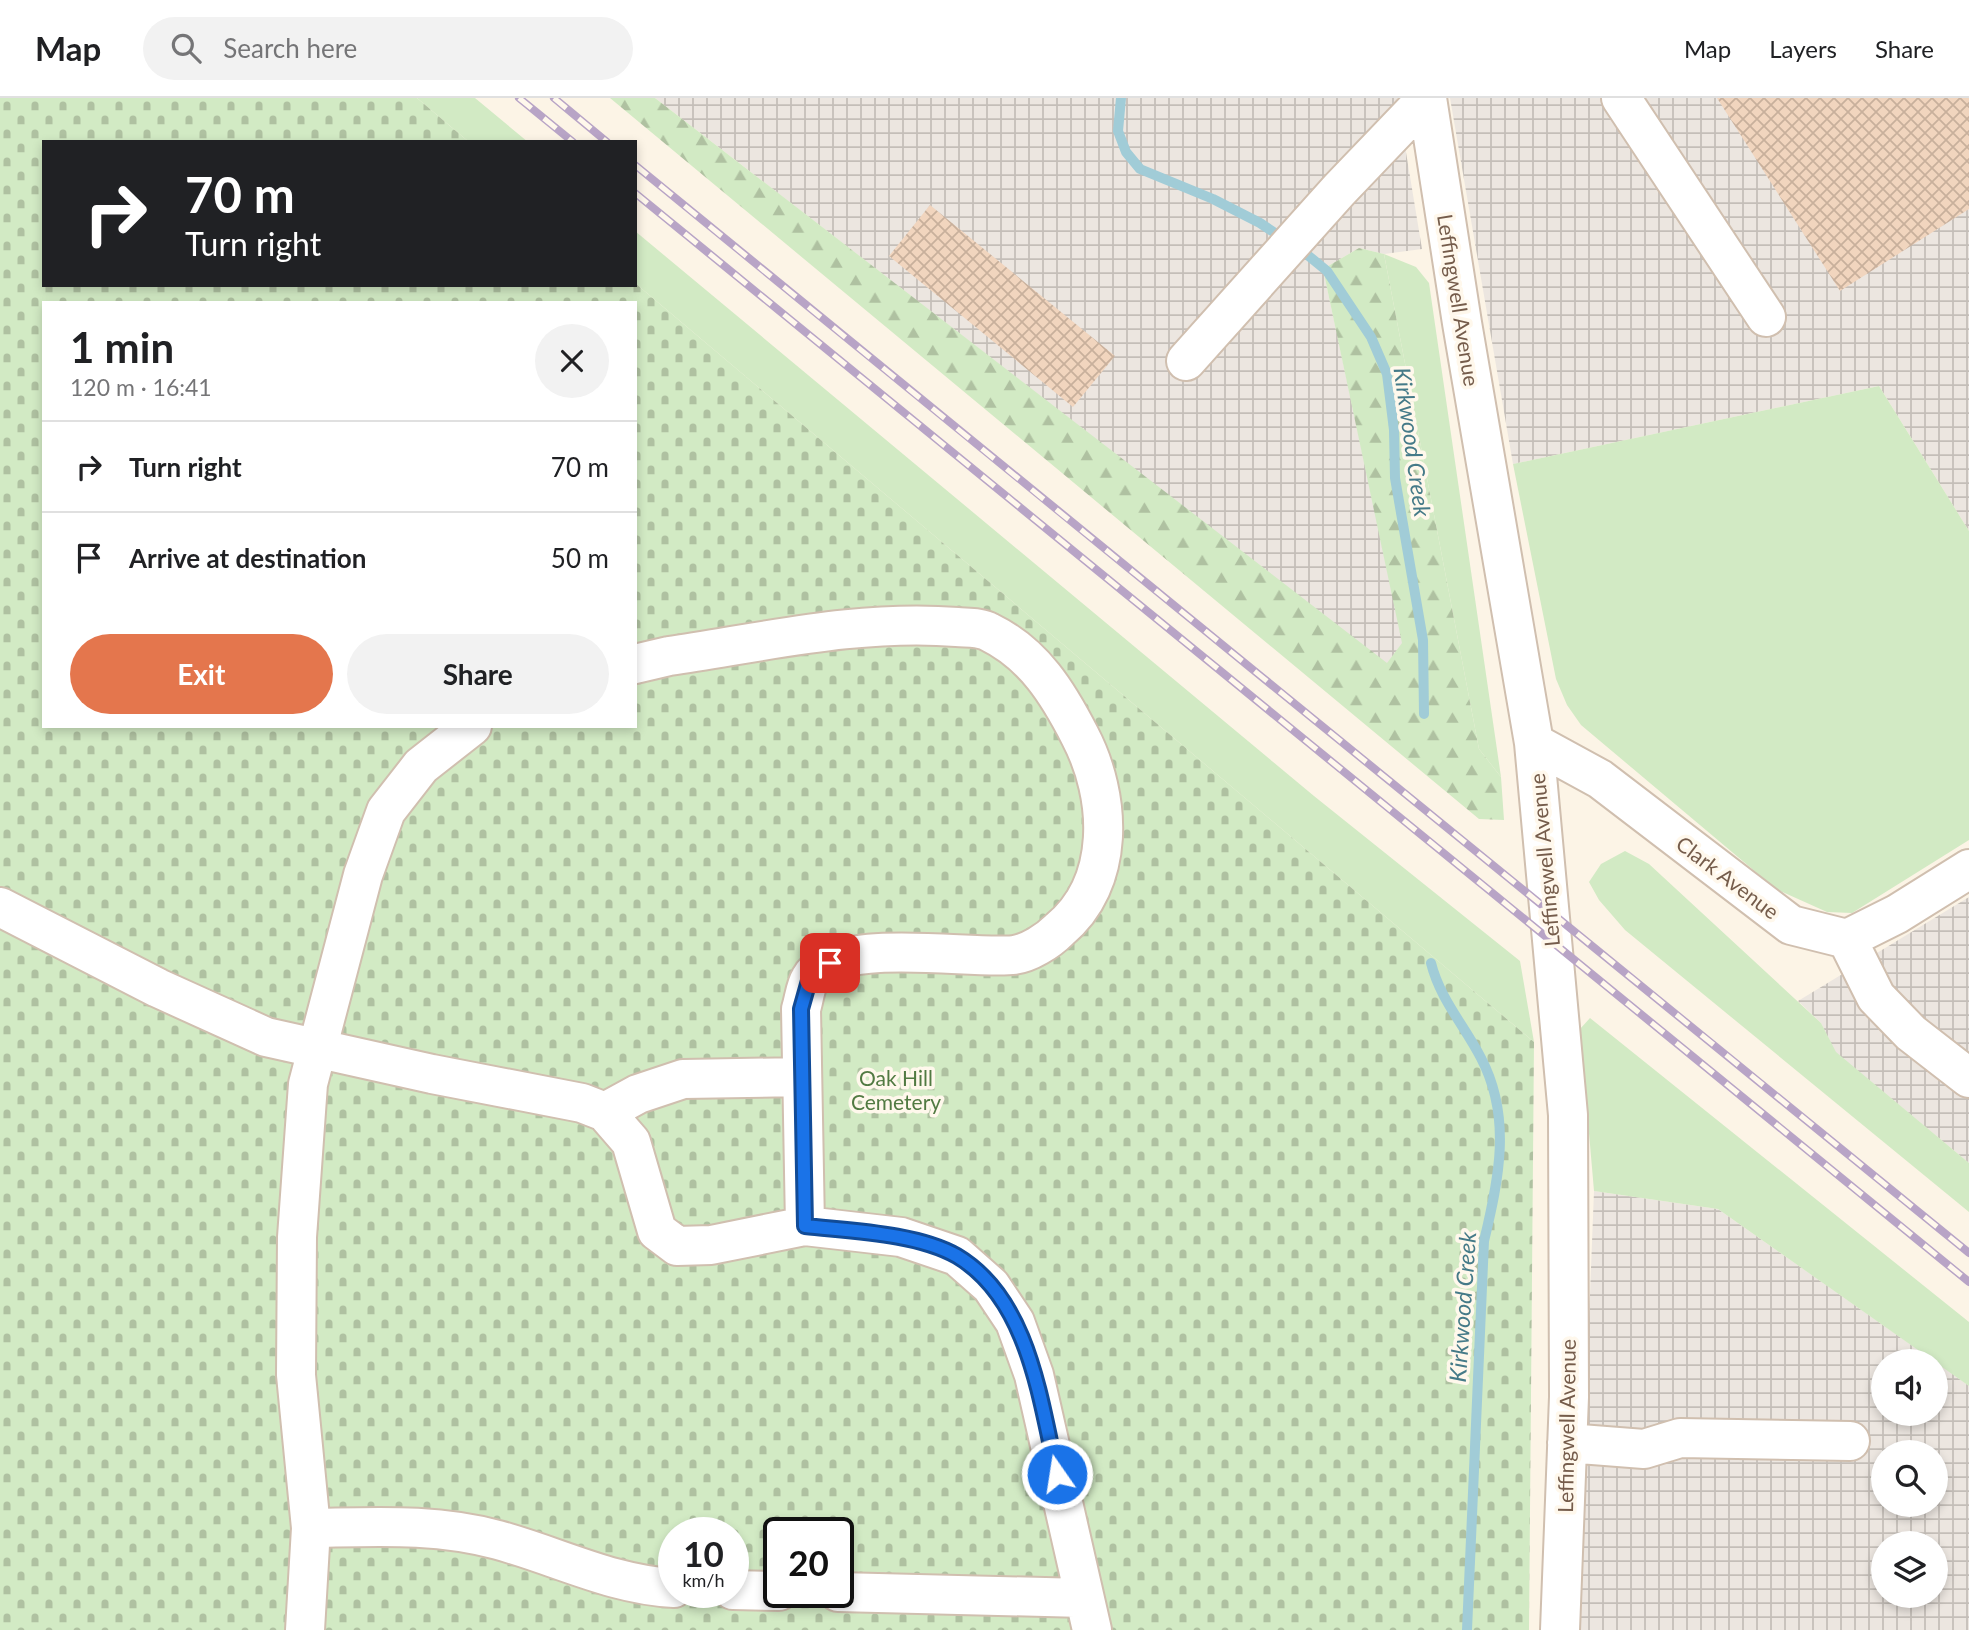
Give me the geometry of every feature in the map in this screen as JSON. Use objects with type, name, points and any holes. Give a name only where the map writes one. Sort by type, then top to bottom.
[{"type":"street","points":[[1186,361],[1427,98]]},
{"type":"street","name":"Leffingwell Avenue","points":[[1427,98],[1534,743],[1568,1115],[1567,1443],[1560,1630]]},
{"type":"street","points":[[1621,98],[1766,317]]},
{"type":"street","points":[[637,664],[669,656],[916,624],[985,630],[1022,651],[1058,694],[1086,747],[1100,797],[1105,843],[1093,887],[1071,921],[1048,941],[1016,955],[865,952],[830,963],[810,977],[801,1009],[805,1226]]},
{"type":"street","points":[[305,1630],[311,1528],[296,1375],[303,1134],[315,1047],[363,874],[386,811],[421,766],[469,728]]},
{"type":"street","name":"Clark Avenue","points":[[1534,743],[1600,779],[1791,925],[1847,939]]},
{"type":"street","points":[[1969,869],[1897,914],[1847,939],[1876,998],[1911,1033],[1969,1078]]},
{"type":"street","points":[[0,907],[158,988],[266,1037],[582,1103],[605,1112],[631,1142],[657,1231],[677,1246],[711,1245],[805,1226],[901,1237],[957,1256],[991,1286],[1015,1322],[1034,1376],[1088,1614],[854,1593]]},
{"type":"street","points":[[605,1112],[638,1094],[683,1079],[801,1077]]},
{"type":"street","points":[[1567,1443],[1644,1449],[1680,1438],[1850,1441]]},
{"type":"street","points":[[311,1528],[436,1526],[498,1540],[597,1574],[658,1587]]},
{"type":"shaded area","points":[[655,98],[1397,98],[1422,249],[1384,254],[1359,248],[1323,269],[1403,643],[1387,664]]},
{"type":"shaded area","points":[[1450,98],[1969,98],[1969,531],[1879,386],[1513,464]]},
{"type":"shaded area","points":[[1969,897],[1969,1163],[1835,1052],[1821,1023],[1798,1001]]},
{"type":"shaded area","points":[[1594,1191],[1718,1209],[1917,1349],[1871,1349],[1871,1426],[1948,1426],[1948,1371],[1969,1386],[1969,1630],[1577,1630]]},
{"type":"green space","name":"Oak Hill Cemetery","points":[[0,98],[417,98],[467,140],[42,140],[42,287],[637,287],[637,285],[1534,1042],[1529,1630],[0,1630]]},
{"type":"green space","points":[[417,98],[475,98],[526,140],[467,140]]},
{"type":"green space","points":[[610,98],[655,98],[1387,663],[1402,643],[1323,269],[1359,248],[1384,254],[1479,749],[1501,777],[1504,820],[1479,819]]},
{"type":"green space","points":[[637,233],[1314,796],[1520,961],[1534,1042],[637,285]]},
{"type":"green space","points":[[1384,254],[1416,267],[1429,283],[1501,777],[1479,749]]},
{"type":"green space","points":[[1879,386],[1969,531],[1969,840],[1852,913],[1827,912],[1776,889],[1581,725],[1567,705],[1556,679],[1513,464]]},
{"type":"green space","points":[[1625,851],[1649,864],[1821,1023],[1836,1052],[1969,1163],[1969,1212],[1625,930],[1599,900],[1589,882],[1601,864]]},
{"type":"green space","points":[[1590,1018],[1969,1322],[1969,1386],[1948,1371],[1948,1349],[1917,1349],[1718,1209],[1594,1191],[1580,1029]]},
{"type":"building","points":[[1717,98],[1969,98],[1969,209],[1840,291]]},
{"type":"building","points":[[930,205],[1115,356],[1073,407],[889,256]]},
{"type":"waterway","name":"Kirkwood Creek","points":[[1121,98],[1118,131],[1126,152],[1140,169],[1213,199],[1260,223],[1305,253],[1327,271],[1371,337],[1387,374],[1394,430],[1395,478],[1423,640],[1424,714]]},
{"type":"waterway","name":"Kirkwood Creek","points":[[1431,963],[1446,1000],[1491,1080],[1500,1125],[1498,1171],[1484,1241],[1467,1630]]},
{"type":"railway","points":[[519,98],[571,140]]},
{"type":"railway","points":[[554,98],[605,140]]},
{"type":"railway","points":[[637,167],[1969,1253]]},
{"type":"railway","points":[[637,195],[1969,1282]]},
{"type":"route","points":[[830,963],[810,977],[801,1009],[805,1226],[901,1237],[957,1256],[991,1286],[1015,1322],[1034,1376],[1057,1474]]}]
